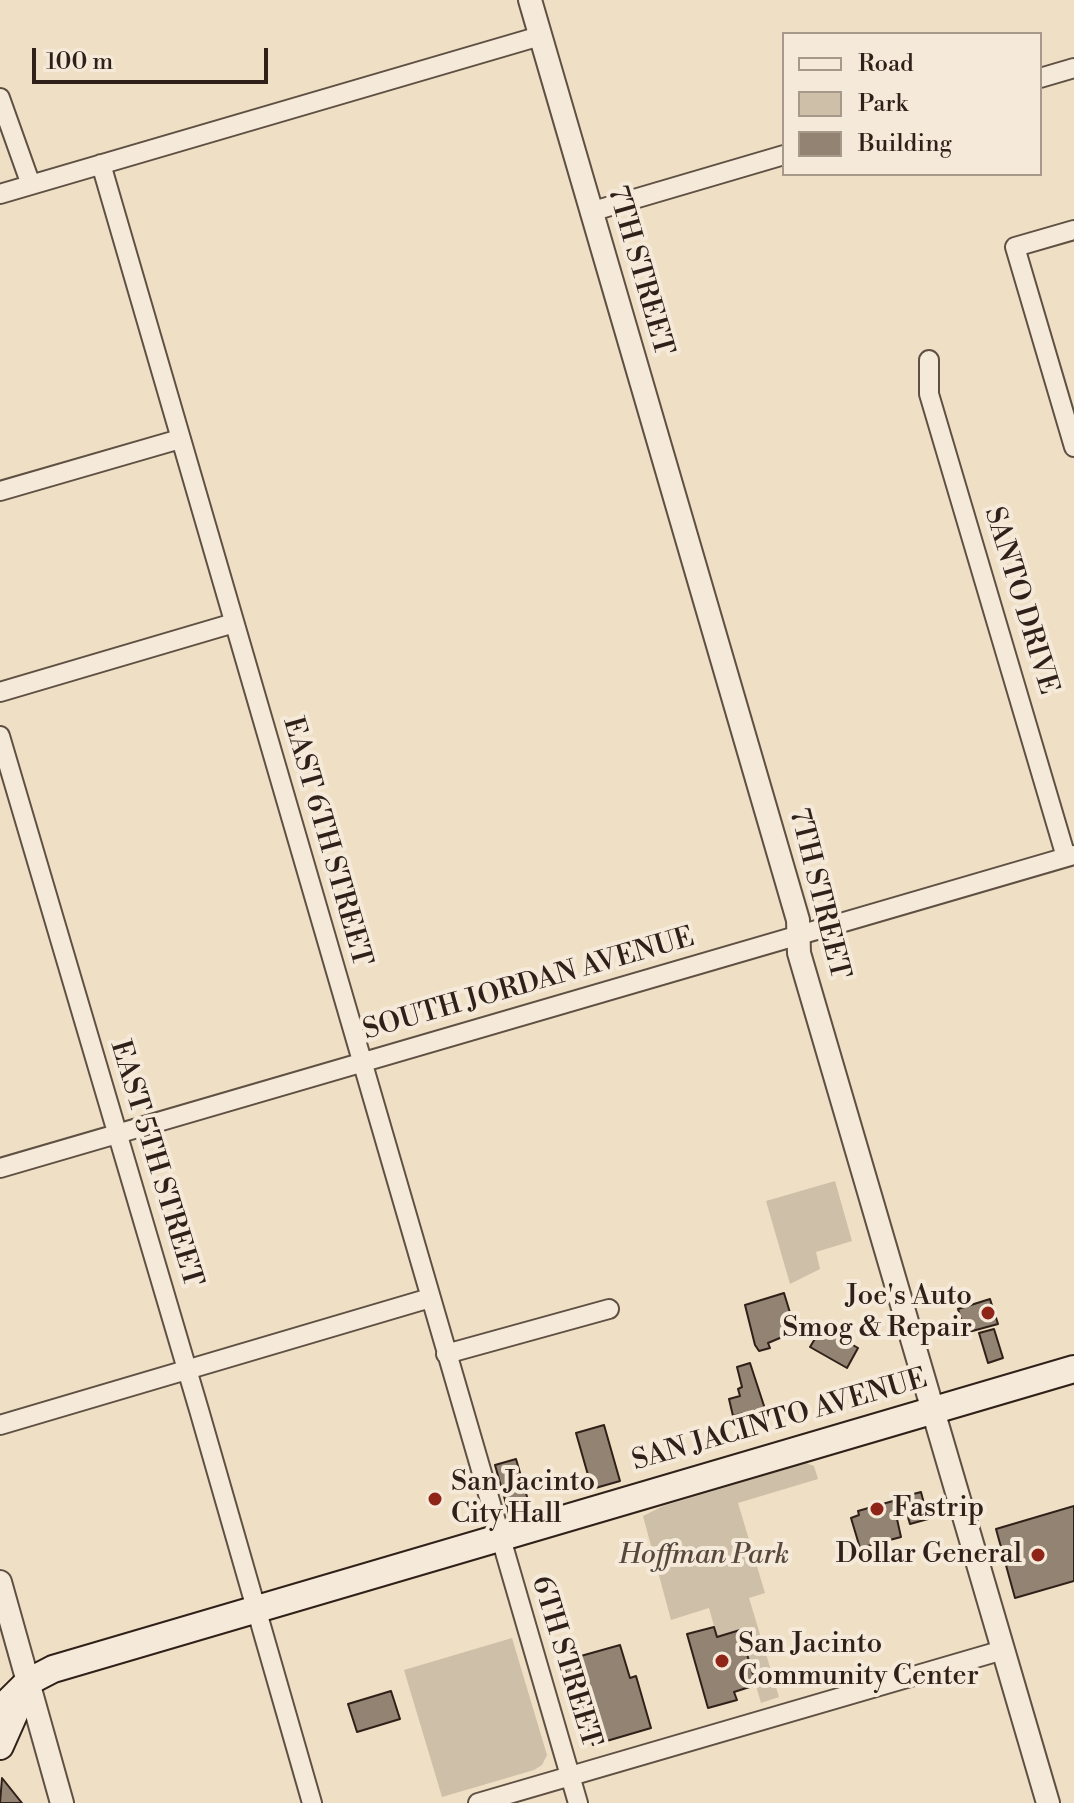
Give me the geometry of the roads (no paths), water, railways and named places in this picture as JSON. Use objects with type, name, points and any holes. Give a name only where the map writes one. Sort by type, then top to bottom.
[{"type":"main road","name":"SAN JACINTO AVENUE","points":[[28,1682],[53,1669],[1074,1369]]},
{"type":"main road","points":[[0,1710],[28,1682]]},
{"type":"main road","points":[[0,1746],[28,1682]]},
{"type":"street","name":"7TH STREET","points":[[530,0],[798,920],[799,953],[1048,1803]]},
{"type":"street","points":[[0,194],[540,36]]},
{"type":"street","points":[[1042,77],[1074,68]]},
{"type":"street","points":[[0,98],[31,185]]},
{"type":"street","points":[[590,212],[782,156]]},
{"type":"street","name":"EAST 6TH STREET","points":[[101,164],[499,1536]]},
{"type":"street","points":[[1074,230],[1015,247],[1074,447]]},
{"type":"street","name":"SANTO DRIVE","points":[[929,360],[929,394],[1070,856]]},
{"type":"street","points":[[0,491],[180,439]]},
{"type":"street","points":[[0,692],[234,623]]},
{"type":"street","name":"EAST 5TH STREET","points":[[0,736],[312,1803]]},
{"type":"street","name":"SOUTH JORDAN AVENUE","points":[[0,1168],[1070,856]]},
{"type":"street","points":[[0,1425],[430,1298]]},
{"type":"street","points":[[446,1354],[609,1309]]},
{"type":"street","name":"6TH STREET","points":[[499,1536],[578,1803]]},
{"type":"street","points":[[0,1582],[62,1803]]},
{"type":"street","points":[[478,1803],[1003,1650]]},
{"type":"street","name":"SAN JACINTO AVENUE","points":[[0,1690],[28,1682]]},
{"type":"place","name":"Joe's Auto Smog & Repair","points":[[988,1313]]},
{"type":"place","name":"San Jacinto City Hall","points":[[435,1499]]},
{"type":"place","name":"Fastrip","points":[[877,1509]]},
{"type":"place","name":"Dollar General","points":[[1038,1555]]},
{"type":"place","name":"San Jacinto Community Center","points":[[722,1661]]},
{"type":"park label","name":"Hoffman Park","points":[[704,1556]]}]
